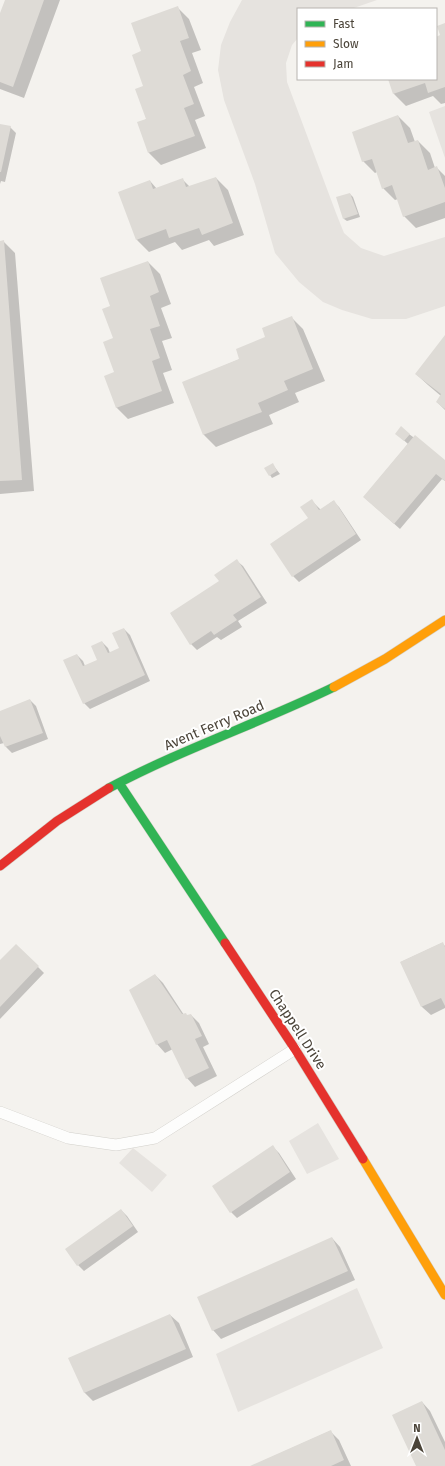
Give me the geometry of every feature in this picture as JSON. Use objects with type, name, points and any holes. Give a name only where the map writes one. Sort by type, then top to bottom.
[{"type":"street","name":"Avent Ferry Road","points":[[0,866],[53,824],[85,802],[118,783],[348,680],[387,658],[445,620]]},
{"type":"street","name":"Chappell Drive","points":[[118,783],[295,1049],[445,1295]]},
{"type":"lane","points":[[0,1112],[68,1138],[116,1145],[155,1138],[295,1049]]},
{"type":"shaded area","points":[[242,0],[377,0],[354,8],[297,8],[297,39],[292,45],[286,63],[287,82],[344,233],[361,248],[384,256],[445,237],[445,306],[406,319],[372,319],[342,310],[323,302],[299,282],[275,253],[255,184],[224,100],[218,70],[221,45],[230,22]]},
{"type":"shaded area","points":[[445,106],[445,158],[429,112]]},
{"type":"shaded area","points":[[318,1123],[339,1159],[307,1174],[289,1141]]},
{"type":"shaded area","points":[[133,1148],[167,1175],[152,1192],[119,1163]]},
{"type":"shaded area","points":[[357,1288],[383,1348],[238,1412],[216,1354]]},
{"type":"building","points":[[5,0],[44,0],[13,87],[0,82],[0,13]]},
{"type":"building","points":[[178,6],[189,38],[180,41],[191,71],[183,75],[194,104],[184,108],[195,136],[148,153],[137,122],[146,119],[135,89],[143,86],[132,55],[141,51],[131,23]]},
{"type":"building","points":[[445,23],[445,87],[428,93],[425,83],[393,94],[388,80],[437,80],[437,36],[440,35],[437,26]]},
{"type":"building","points":[[398,115],[408,143],[418,140],[428,170],[437,166],[445,188],[445,202],[403,217],[392,185],[382,189],[372,159],[362,162],[352,132]]},
{"type":"building","points":[[0,124],[11,126],[1,172],[0,172]]},
{"type":"building","points":[[216,177],[233,223],[202,235],[199,228],[169,238],[166,229],[136,240],[118,192],[150,180],[153,189],[183,178],[186,187]]},
{"type":"building","points":[[350,193],[358,214],[343,219],[336,197]]},
{"type":"building","points":[[4,240],[22,480],[0,481],[0,241]]},
{"type":"building","points":[[148,261],[159,292],[150,296],[160,326],[150,329],[160,358],[152,361],[162,391],[116,408],[104,376],[114,372],[103,342],[113,338],[102,309],[110,306],[100,278]]},
{"type":"building","points":[[292,316],[313,369],[284,381],[288,390],[258,403],[262,412],[203,435],[182,382],[239,359],[236,349],[265,337],[262,328]]},
{"type":"building","points":[[445,335],[445,409],[436,402],[441,394],[415,374]]},
{"type":"building","points":[[401,426],[410,434],[404,441],[395,434]]},
{"type":"building","points":[[415,435],[445,460],[445,481],[436,474],[394,524],[363,497]]},
{"type":"building","points":[[273,463],[277,471],[269,476],[264,468]]},
{"type":"building","points":[[312,499],[319,510],[334,500],[356,534],[292,577],[270,544],[308,518],[300,507]]},
{"type":"building","points":[[237,559],[261,597],[233,615],[237,620],[214,635],[211,631],[190,645],[170,613],[219,581],[214,575]]},
{"type":"building","points":[[124,628],[145,675],[83,704],[63,660],[77,654],[83,666],[97,660],[91,646],[102,641],[108,653],[119,648],[112,633]]},
{"type":"building","points":[[30,699],[43,733],[5,747],[0,736],[0,711]]},
{"type":"building","points":[[443,942],[445,947],[445,1006],[441,998],[421,1007],[400,962]]},
{"type":"building","points":[[16,944],[39,966],[0,1007],[0,960]]},
{"type":"building","points":[[155,974],[182,1014],[191,1014],[202,1036],[195,1039],[209,1068],[186,1079],[167,1040],[156,1045],[129,990]]},
{"type":"building","points":[[273,1145],[290,1172],[230,1213],[212,1186]]},
{"type":"building","points":[[121,1209],[133,1226],[77,1266],[65,1249]]},
{"type":"building","points":[[332,1237],[348,1271],[212,1331],[197,1297]]},
{"type":"building","points":[[170,1314],[186,1349],[84,1393],[68,1358]]},
{"type":"building","points":[[422,1401],[445,1450],[445,1466],[416,1466],[392,1415]]},
{"type":"building","points":[[331,1430],[344,1460],[331,1466],[250,1466]]},
{"type":"traffic: fast","points":[[109,788],[193,748],[334,687]]},
{"type":"traffic: fast","points":[[119,783],[225,943]]},
{"type":"traffic: slow","points":[[334,687],[385,659],[445,620]]},
{"type":"traffic: slow","points":[[363,1159],[445,1295]]},
{"type":"traffic: jam","points":[[0,866],[57,821],[109,788]]},
{"type":"traffic: jam","points":[[225,943],[295,1049],[363,1159]]}]
